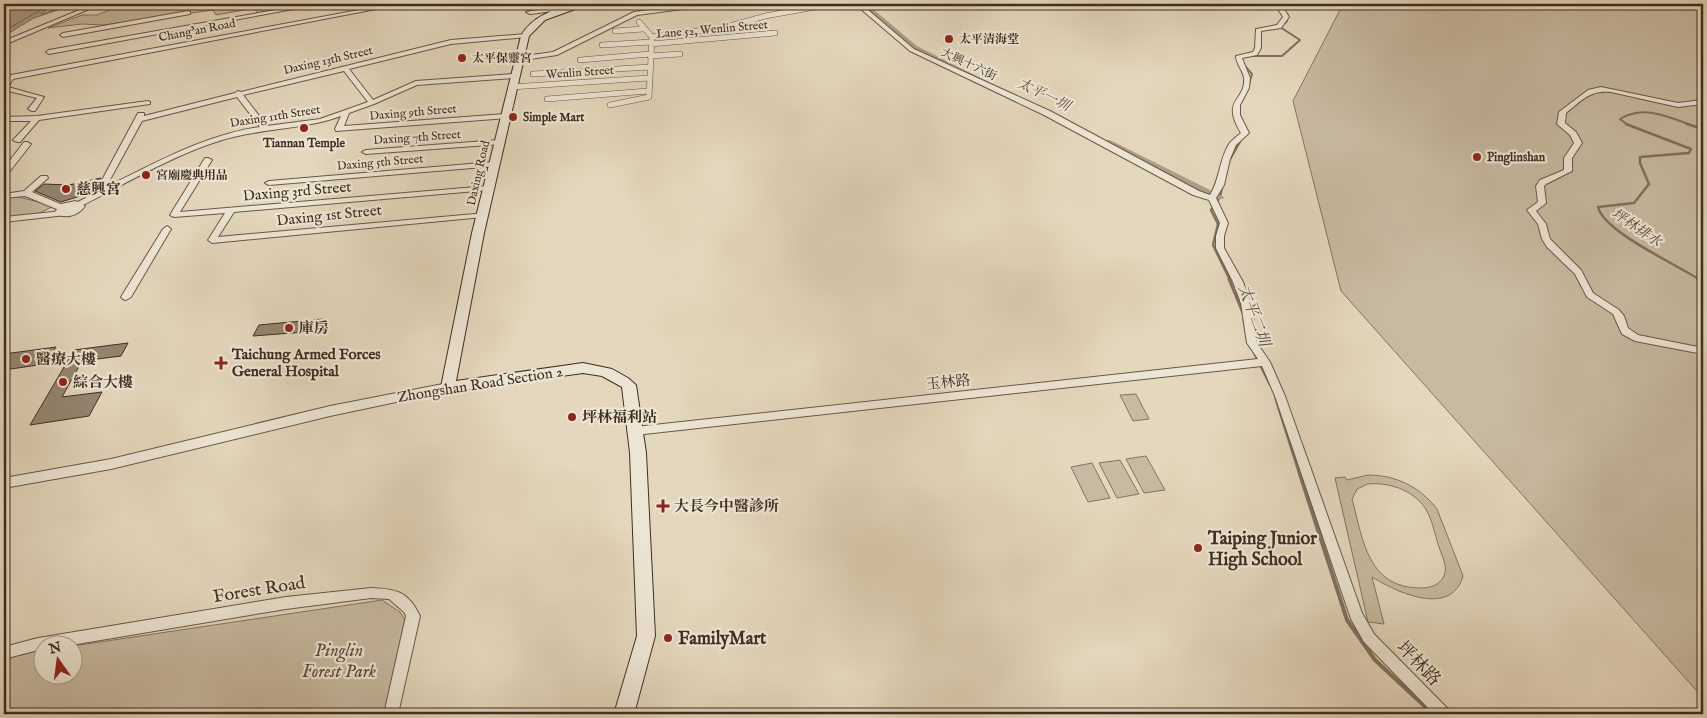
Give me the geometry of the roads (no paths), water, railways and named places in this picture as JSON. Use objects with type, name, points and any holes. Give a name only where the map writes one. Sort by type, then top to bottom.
[{"type":"main road","points":[[526,33],[566,7],[585,4]]},
{"type":"main road","name":"Daxing Road","points":[[448,387],[459,320],[493,164],[500,142],[512,82],[526,33]]},
{"type":"main road","name":"Zhongshan Road Section 2","points":[[448,387],[583,368],[614,374],[629,385],[640,488],[646,636],[624,714]]},
{"type":"street","points":[[4,43],[98,4]]},
{"type":"street","points":[[48,52],[318,4]]},
{"type":"street","name":"Chang’an Road","points":[[4,88],[11,77],[399,4]]},
{"type":"street","points":[[518,59],[555,54],[636,13],[706,4]]},
{"type":"street","name":"大興十六街","points":[[858,4],[912,50],[1047,113],[1196,193],[1212,198]]},
{"type":"street","points":[[1212,198],[1220,185],[1226,159],[1233,144],[1245,133],[1236,116],[1236,102],[1246,89],[1247,77],[1239,56],[1255,54],[1258,48],[1258,30],[1279,27],[1286,17],[1278,4]]},
{"type":"street","points":[[526,33],[531,8],[566,7]]},
{"type":"street","points":[[602,45],[651,41],[815,7]]},
{"type":"street","points":[[281,10],[286,24]]},
{"type":"street","points":[[63,34],[188,13]]},
{"type":"street","points":[[152,19],[157,49]]},
{"type":"street","points":[[610,105],[649,97],[651,41],[639,22]]},
{"type":"street","points":[[737,23],[739,38]]},
{"type":"street","points":[[615,30],[643,29]]},
{"type":"street","points":[[700,31],[700,40]]},
{"type":"street","name":"Daxing 13th Street","points":[[139,119],[238,93],[451,42],[526,33]]},
{"type":"street","name":"Lane 52, Wenlin Street","points":[[651,41],[739,38],[775,33]]},
{"type":"street","points":[[580,60],[680,54]]},
{"type":"street","points":[[533,74],[650,67]]},
{"type":"street","points":[[345,68],[372,103]]},
{"type":"street","points":[[570,98],[572,72]]},
{"type":"street","name":"Wenlin Street","points":[[512,82],[571,83],[649,78]]},
{"type":"street","name":"Daxing 11th Street","points":[[78,204],[203,144],[243,132],[295,126],[346,114],[416,83],[512,82]]},
{"type":"street","points":[[4,88],[41,97],[32,109]]},
{"type":"street","points":[[1703,102],[1678,105],[1611,90],[1590,91],[1563,112],[1561,124],[1573,134],[1578,143],[1568,158],[1568,172],[1542,182],[1540,186],[1542,203],[1531,210],[1542,224],[1542,233],[1547,242],[1579,272],[1590,295],[1620,316],[1621,327],[1627,334],[1635,338],[1703,351]]},
{"type":"street","points":[[548,99],[648,91]]},
{"type":"street","points":[[238,93],[266,129]]},
{"type":"street","points":[[4,119],[37,118],[148,103],[98,194]]},
{"type":"street","name":"Daxing 9th Street","points":[[346,114],[339,129],[505,116]]},
{"type":"street","points":[[17,140],[37,118]]},
{"type":"street","name":"Daxing 7th Street","points":[[366,152],[500,142]]},
{"type":"street","points":[[4,174],[27,144]]},
{"type":"street","name":"Daxing 3rd Street","points":[[208,160],[174,216],[488,188]]},
{"type":"street","name":"Daxing 5th Street","points":[[269,183],[493,164]]},
{"type":"street","points":[[4,196],[26,193],[44,178]]},
{"type":"street","points":[[26,193],[62,211]]},
{"type":"street","name":"坪林路","points":[[1212,198],[1224,223],[1220,236],[1220,248],[1238,282],[1246,303],[1252,343],[1265,362],[1280,396],[1356,615],[1369,638],[1442,714]]},
{"type":"street","points":[[4,220],[78,209],[80,206],[78,204]]},
{"type":"street","name":"Daxing 1st Street","points":[[231,210],[212,240],[483,214]]},
{"type":"street","points":[[126,297],[167,229]]},
{"type":"street","name":"玉林路","points":[[635,431],[1265,362]]},
{"type":"street","name":"Zhongshan Road Section 2","points":[[4,483],[111,464],[330,411],[448,387]]},
{"type":"street","name":"Forest Road","points":[[4,653],[38,644],[286,603],[371,593],[392,594],[409,608],[412,616],[391,714]]},
{"type":"water","points":[[55,4],[41,14],[75,4],[34,18],[4,36],[4,5]]},
{"type":"waterway","name":"太平一圳","points":[[864,4],[915,47],[993,86]]},
{"type":"waterway","name":"太平二圳","points":[[1252,56],[1282,56],[1300,40],[1280,27],[1287,21],[1287,14],[1280,4]]},
{"type":"waterway","points":[[1494,4],[1523,8]]},
{"type":"waterway","name":"太平二圳","points":[[1244,65],[1252,74],[1249,84]]},
{"type":"waterway","name":"坪林排水","points":[[1627,125],[1620,119],[1629,115],[1646,112],[1664,115],[1691,125]]},
{"type":"waterway","name":"坪林排水","points":[[1687,124],[1703,129]]},
{"type":"waterway","name":"坪林排水","points":[[1627,125],[1691,149],[1689,153],[1640,157],[1640,163],[1649,184],[1634,203],[1598,207],[1603,217],[1613,227],[1642,247],[1700,280]]},
{"type":"waterway","name":"太平二圳","points":[[1229,161],[1242,138]]},
{"type":"waterway","name":"太平一圳","points":[[1107,142],[1220,197]]},
{"type":"waterway","name":"太平二圳","points":[[1222,187],[1220,197],[1211,210],[1218,224],[1213,245],[1230,280]]},
{"type":"waterway","name":"太平二圳","points":[[1229,279],[1243,313]]},
{"type":"waterway","name":"坪林排水","points":[[1698,279],[1703,283]]},
{"type":"waterway","name":"太平二圳","points":[[1244,319],[1247,337]]},
{"type":"waterway","name":"太平二圳","points":[[1254,352],[1270,384]]},
{"type":"waterway","name":"太平二圳","points":[[1276,399],[1300,475]]},
{"type":"waterway","name":"太平二圳","points":[[1300,474],[1347,620],[1375,660],[1433,714]]},
{"type":"place","name":"太平清海堂","points":[[949,39]]},
{"type":"place","name":"太平保靈宮","points":[[462,58]]},
{"type":"place","name":"Simple Mart","points":[[513,117]]},
{"type":"place","name":"Tiannan Temple","points":[[304,128]]},
{"type":"place","name":"Pinglinshan","points":[[1477,157]]},
{"type":"place","name":"宮廟慶典用品","points":[[146,175]]},
{"type":"place","name":"慈興宮","points":[[66,189]]},
{"type":"place","name":"庫房","points":[[289,328]]},
{"type":"place","name":"醫療大樓","points":[[26,359]]},
{"type":"place","name":"Taichung Armed Forces General Hospital","points":[[221,363]]},
{"type":"place","name":"綜合大樓","points":[[63,382]]},
{"type":"place","name":"坪林福利站","points":[[572,417]]},
{"type":"place","name":"大長今中醫診所","points":[[663,506]]},
{"type":"place","name":"Taiping Junior High School","points":[[1198,548]]},
{"type":"place","name":"FamilyMart","points":[[668,638]]},
{"type":"park label","name":"Pinglin Forest Park","points":[[339,660]]}]
